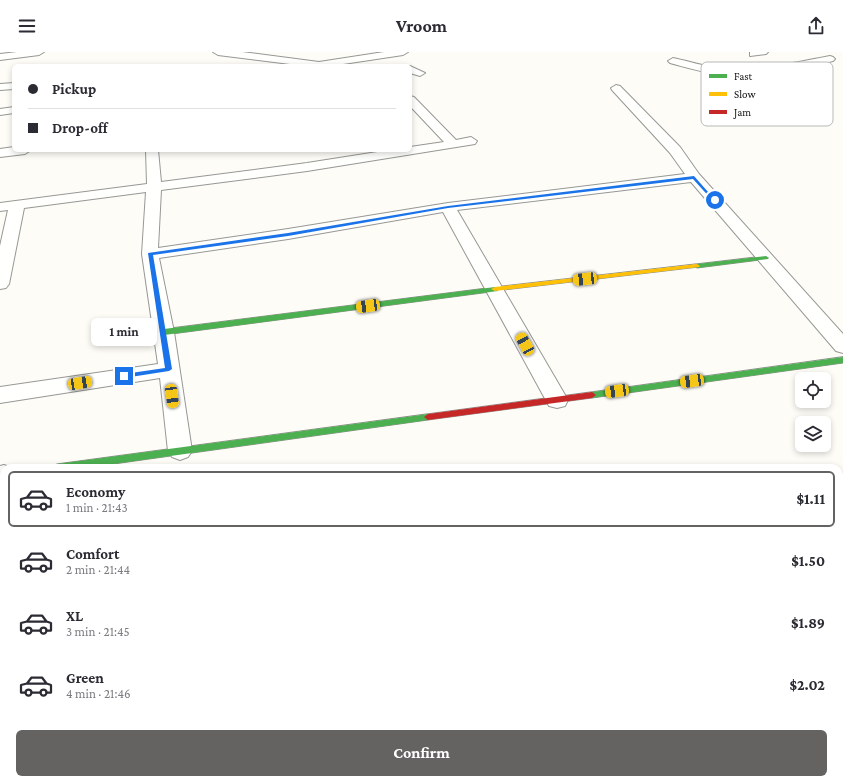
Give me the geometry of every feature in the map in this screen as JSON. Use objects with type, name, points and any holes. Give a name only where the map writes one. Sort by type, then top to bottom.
[{"type":"street","points":[[0,57],[39,52]]},
{"type":"street","points":[[218,52],[307,64]]},
{"type":"street","points":[[349,52],[360,58]]},
{"type":"street","points":[[332,64],[360,58],[403,52]]},
{"type":"street","points":[[753,54],[763,52]]},
{"type":"street","points":[[810,52],[833,60],[822,62]]},
{"type":"street","points":[[373,57],[393,64]]},
{"type":"street","points":[[672,61],[701,67]]},
{"type":"street","points":[[412,70],[420,73]]},
{"type":"street","points":[[0,87],[12,86]]},
{"type":"street","points":[[616,88],[675,150],[694,177],[843,346]]},
{"type":"street","points":[[412,101],[453,144]]},
{"type":"street","points":[[0,112],[12,110]]},
{"type":"street","points":[[412,150],[471,141]]},
{"type":"street","points":[[0,153],[12,152]]},
{"type":"street","points":[[152,152],[154,186],[150,254],[164,332],[180,451]]},
{"type":"street","points":[[0,207],[396,152]]},
{"type":"street","points":[[150,254],[288,234],[448,207],[694,177]]},
{"type":"street","points":[[0,284],[17,204]]},
{"type":"street","points":[[448,207],[557,400]]},
{"type":"street","points":[[164,332],[494,289],[766,258]]},
{"type":"street","points":[[86,464],[843,360]]},
{"type":"street","points":[[0,395],[169,369]]},
{"type":"traffic: fast","points":[[697,266],[766,258]]},
{"type":"traffic: fast","points":[[164,332],[495,289]]},
{"type":"traffic: fast","points":[[592,395],[843,360]]},
{"type":"traffic: fast","points":[[86,464],[428,417]]},
{"type":"traffic: slow","points":[[495,289],[697,266]]},
{"type":"traffic: jam","points":[[428,417],[592,395]]},
{"type":"route","points":[[124,376],[169,369],[150,254],[346,225],[448,207],[694,177],[715,200]]}]
